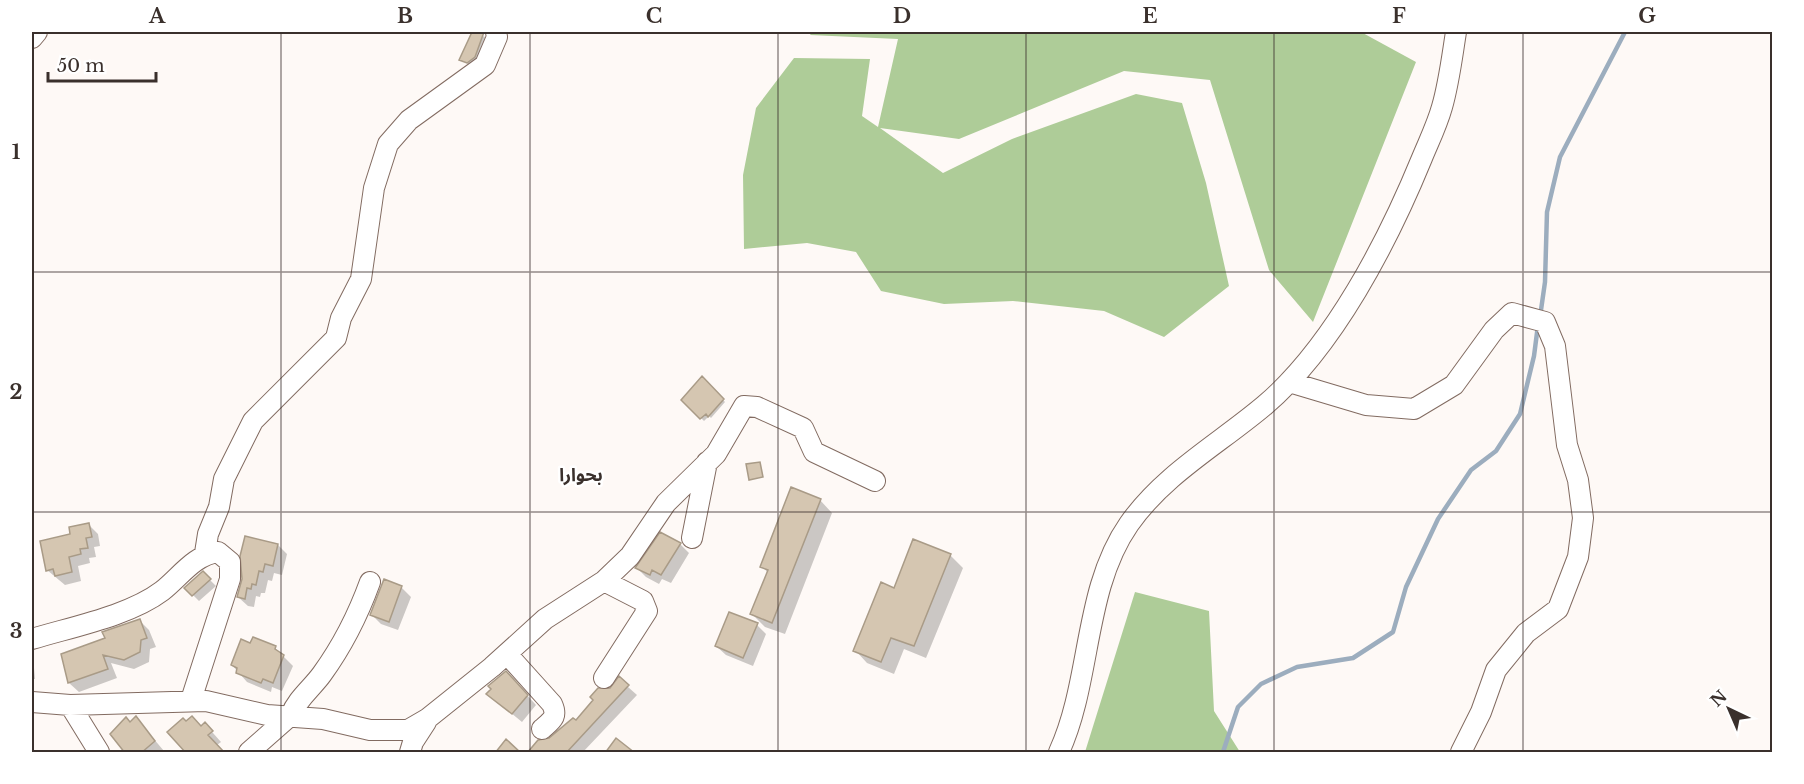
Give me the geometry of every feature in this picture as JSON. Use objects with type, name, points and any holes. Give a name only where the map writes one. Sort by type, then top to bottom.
[{"type":"street","points":[[32,38],[37,32]]},
{"type":"street","points":[[205,553],[208,534],[219,507],[224,479],[253,421],[336,338],[341,318],[361,279],[374,188],[388,144],[409,120],[485,65],[497,37],[496,32]]},
{"type":"street","points":[[1059,753],[1076,698],[1104,576],[1128,526],[1170,480],[1265,405],[1289,382],[1322,340],[1364,278],[1402,205],[1442,108],[1455,32]]},
{"type":"street","points":[[1289,382],[1366,405],[1414,409],[1454,385],[1494,330],[1512,313],[1545,322],[1555,346],[1568,445],[1578,480],[1583,518],[1578,557],[1557,609],[1526,633],[1496,670],[1481,712],[1461,753]]},
{"type":"street","points":[[32,702],[70,705],[206,701],[267,715],[291,715],[388,731],[408,730],[427,719],[507,654],[545,619],[604,581],[630,556],[666,503],[716,454],[744,406],[757,407],[803,428],[814,452],[875,481]]},
{"type":"street","points":[[692,538],[707,462]]},
{"type":"street","points":[[32,639],[102,618],[160,592],[205,553],[218,552],[230,562],[231,569],[211,644],[191,700]]},
{"type":"street","points":[[604,581],[643,601],[647,611],[604,678]]},
{"type":"street","points":[[249,753],[291,715],[294,707],[341,648],[370,582]]},
{"type":"street","points":[[507,654],[552,704],[556,713],[555,718],[542,729]]},
{"type":"street","points":[[70,705],[99,753]]},
{"type":"street","points":[[410,753],[412,742],[427,719]]},
{"type":"green space","points":[[812,32],[1361,32],[1416,62],[1313,322],[1269,270],[1210,80],[1124,71],[959,139],[880,128],[943,173],[1012,139],[1136,94],[1182,103],[1206,183],[1229,286],[1164,337],[1104,311],[1013,301],[944,304],[881,291],[856,252],[807,243],[744,249],[743,175],[756,108],[794,58],[870,59],[862,116],[878,127],[898,39],[810,35]]},
{"type":"green space","points":[[1135,592],[1209,611],[1214,711],[1240,752],[1085,752]]},
{"type":"building","points":[[472,32],[484,32],[475,57],[467,63],[459,60]]},
{"type":"building","points":[[702,376],[724,399],[708,417],[706,414],[700,419],[681,400]]},
{"type":"building","points":[[760,462],[763,477],[749,480],[746,464]]},
{"type":"building","points":[[791,487],[821,499],[772,623],[750,614],[768,570],[760,567]]},
{"type":"building","points":[[89,523],[92,537],[86,538],[88,548],[80,549],[81,554],[69,557],[72,572],[55,576],[53,569],[46,571],[40,541],[70,534],[69,527]]},
{"type":"building","points":[[660,532],[681,543],[661,575],[652,570],[650,575],[635,568]]},
{"type":"building","points":[[245,536],[278,544],[273,566],[265,564],[263,572],[259,571],[256,585],[252,584],[251,589],[247,588],[245,599],[237,597],[242,579],[240,556]]},
{"type":"building","points":[[913,539],[951,554],[914,646],[891,638],[881,662],[853,651],[881,582],[894,588]]},
{"type":"building","points":[[203,571],[211,579],[192,596],[184,588]]},
{"type":"building","points":[[384,579],[402,586],[389,622],[370,615]]},
{"type":"building","points":[[729,612],[758,623],[743,658],[715,646]]},
{"type":"building","points":[[140,619],[147,638],[141,640],[140,652],[124,660],[103,655],[108,669],[68,683],[61,654],[105,638],[102,632]]},
{"type":"building","points":[[253,637],[276,646],[275,649],[284,655],[273,683],[263,679],[261,683],[236,673],[237,668],[231,665],[241,639],[250,643]]},
{"type":"building","points":[[506,671],[528,695],[512,714],[486,694],[491,689],[488,686]]},
{"type":"building","points":[[619,676],[629,685],[566,753],[527,753],[538,740],[549,738],[573,718],[576,720],[593,700],[590,697],[598,688],[610,688]]},
{"type":"building","points":[[136,716],[155,741],[141,753],[125,753],[110,734],[126,717],[130,722]]},
{"type":"building","points":[[192,716],[201,726],[205,722],[213,731],[208,735],[225,753],[186,753],[167,732],[183,718],[186,721]]},
{"type":"building","points":[[616,738],[635,753],[605,753]]},
{"type":"building","points":[[506,739],[521,753],[495,753]]},
{"type":"waterway","points":[[1540,317],[1545,282],[1547,212],[1560,157],[1625,32]]},
{"type":"waterway","points":[[1223,752],[1238,707],[1261,684],[1297,667],[1353,658],[1393,632],[1406,587],[1438,519],[1471,470],[1496,451],[1520,414],[1534,356],[1538,325]]},
{"type":"district","name":"بحوارا","points":[[581,475]]}]
